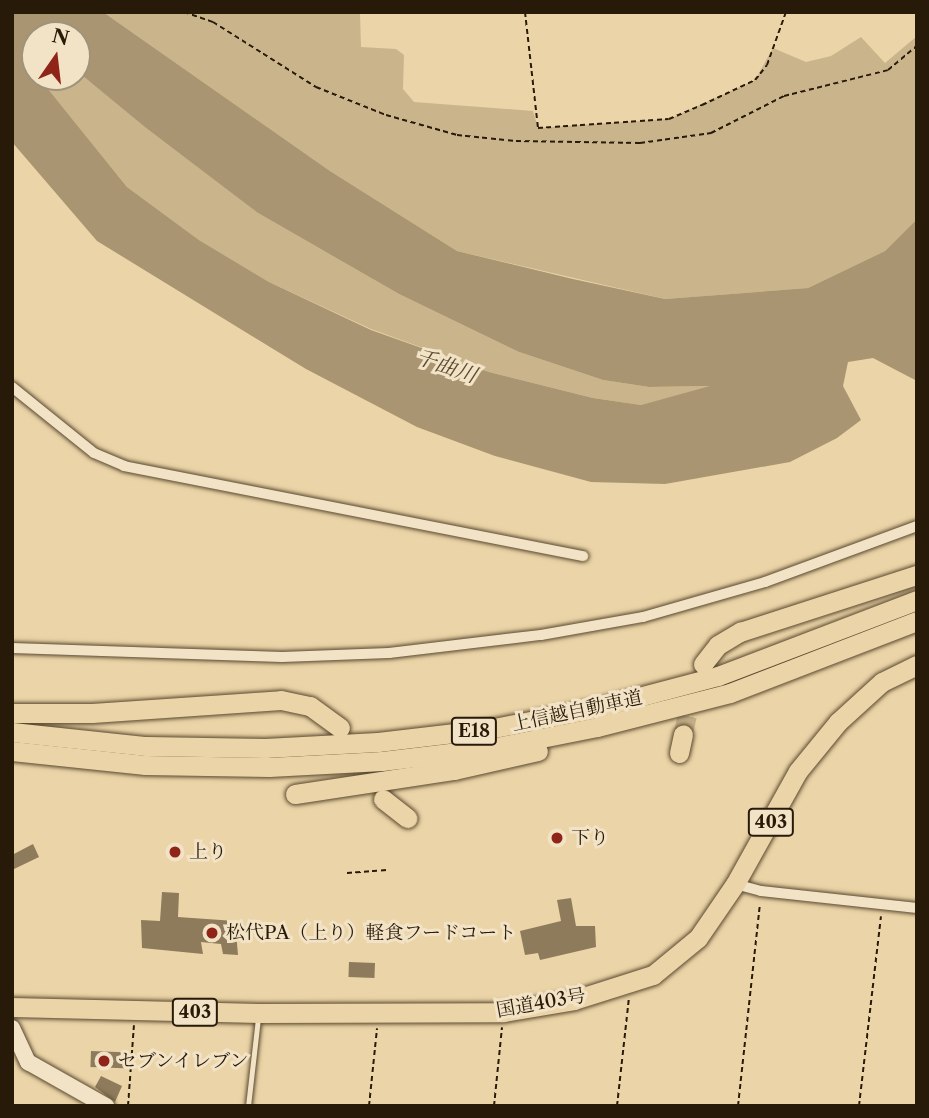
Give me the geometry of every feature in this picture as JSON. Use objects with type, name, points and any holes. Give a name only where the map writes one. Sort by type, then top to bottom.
[{"type":"highway","points":[[702,664],[718,646],[740,632],[917,575]]},
{"type":"highway","name":"上信越自動車道","points":[[12,732],[146,746],[254,748],[378,741],[489,729],[597,708],[718,676],[917,600]]},
{"type":"highway","name":"上信越自動車道","points":[[12,751],[209,767],[382,761],[543,738],[730,693],[917,621]]},
{"type":"highway","name":"国道403号","points":[[12,1007],[258,1013],[504,1013],[574,1000],[653,975],[698,938],[735,884],[797,771],[838,722],[882,682],[917,665]]},
{"type":"highway","points":[[295,794],[516,757],[644,723],[730,693]]},
{"type":"highway","points":[[12,713],[92,713],[281,700],[310,706],[340,728]]},
{"type":"highway","points":[[383,799],[407,818]]},
{"type":"street","points":[[12,387],[94,453],[124,466],[583,556]]},
{"type":"street","points":[[12,648],[282,657],[389,653],[541,635],[643,617],[765,582],[917,526]]},
{"type":"street","points":[[735,884],[761,891],[917,908]]},
{"type":"street","points":[[12,1028],[28,1062],[87,1101],[106,1106]]},
{"type":"lane","points":[[248,1106],[258,1013]]},
{"type":"path","points":[[184,12],[213,22],[316,87],[386,115],[457,135],[516,141],[640,144],[711,133],[785,96],[888,70],[917,46]]},
{"type":"path","points":[[526,12],[534,124],[538,128],[669,119],[702,105],[755,80],[767,65],[786,12]]},
{"type":"path","points":[[347,873],[387,870]]},
{"type":"path","points":[[738,1106],[761,891]]},
{"type":"path","points":[[859,1106],[883,905]]},
{"type":"path","points":[[617,1106],[630,983]]},
{"type":"path","points":[[128,1106],[135,1010]]},
{"type":"path","points":[[369,1106],[379,1013]]},
{"type":"path","points":[[494,1106],[504,1013]]},
{"type":"shaded area","points":[[103,12],[360,13],[361,47],[396,49],[404,55],[403,89],[414,102],[533,111],[538,128],[669,119],[755,80],[773,48],[806,62],[831,56],[861,37],[885,63],[917,36],[917,219],[885,251],[808,288],[665,299],[457,251],[330,171]]},
{"type":"shaded area","points":[[91,82],[258,213],[399,294],[519,352],[603,380],[649,387],[714,386],[641,405],[593,398],[489,372],[371,329],[269,282],[199,240],[127,187],[50,91],[91,91]]},
{"type":"water","name":"千曲川","points":[[12,12],[103,12],[330,171],[457,251],[573,279],[665,299],[808,288],[885,251],[917,219],[917,381],[873,358],[848,362],[843,386],[861,420],[837,438],[790,462],[665,484],[591,482],[495,456],[417,427],[306,369],[97,241],[12,142]],"holes":[[[21,21],[91,21],[91,83],[258,213],[399,294],[519,352],[603,380],[649,387],[710,386],[641,405],[593,398],[489,372],[371,330],[269,282],[199,240],[127,187],[50,91],[21,91]]]},
{"type":"building","points":[[33,844],[39,857],[12,870],[12,855]]},
{"type":"building","points":[[162,892],[179,893],[178,917],[235,921],[238,955],[223,954],[221,944],[201,942],[203,954],[142,948],[141,920],[160,921]]},
{"type":"building","points":[[571,898],[576,926],[595,926],[596,947],[540,960],[538,953],[525,955],[520,931],[561,921],[557,900]]},
{"type":"building","points":[[349,962],[375,963],[374,978],[348,977]]},
{"type":"building","points":[[91,1051],[124,1052],[123,1068],[90,1067]]},
{"type":"building","points":[[101,1076],[122,1086],[115,1102],[95,1087]]},
{"type":"tunnel","points":[[683,734],[693,691]]},
{"type":"place","name":"下り","points":[[557,838]]},
{"type":"place","name":"上り","points":[[175,852]]},
{"type":"place","name":"松代PA（上り）軽食フードコート","points":[[212,933]]},
{"type":"place","name":"セブンイレブン","points":[[104,1061]]}]
